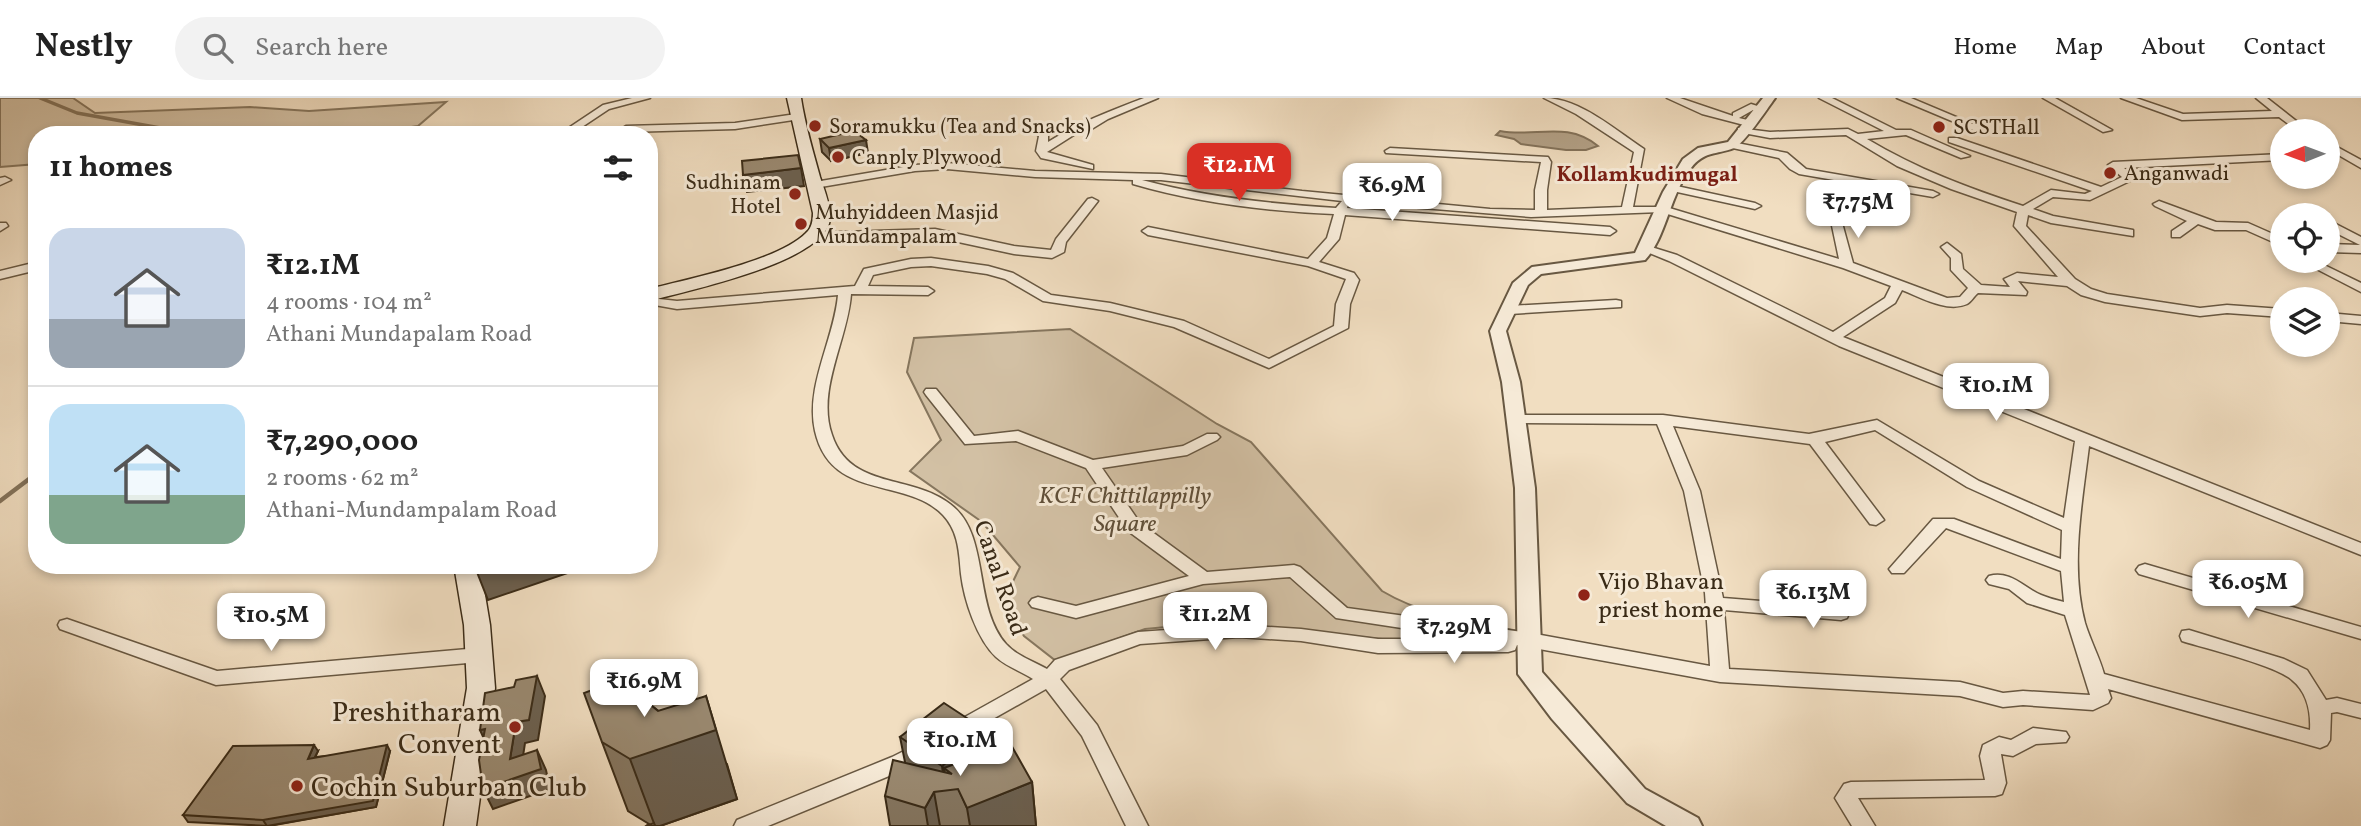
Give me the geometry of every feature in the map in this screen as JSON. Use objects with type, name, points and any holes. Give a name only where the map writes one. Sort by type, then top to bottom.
[{"type":"main road","points":[[658,292],[749,265],[787,251],[812,237],[822,215],[796,117],[794,98]]},
{"type":"main road","points":[[460,826],[481,688],[468,574]]},
{"type":"street","points":[[576,126],[606,107],[645,98]]},
{"type":"street","points":[[1041,152],[1078,128],[1153,98]]},
{"type":"street","points":[[1549,98],[1580,112],[1640,151],[1627,209]]},
{"type":"street","points":[[1672,98],[1740,128],[1786,157],[1798,170],[1933,194]]},
{"type":"street","points":[[1824,98],[1892,131]]},
{"type":"street","points":[[1902,98],[1982,130],[1938,145]]},
{"type":"street","points":[[2048,98],[2107,130]]},
{"type":"street","points":[[2126,98],[2182,117],[2280,114]]},
{"type":"street","points":[[2262,98],[2287,119]]},
{"type":"street","points":[[1689,826],[1636,796],[1561,713],[1530,674],[1525,488],[1511,382],[1498,331],[1521,283],[1537,270],[1628,261],[1640,257],[1648,250],[1650,237],[1672,188],[1695,155],[1740,128],[1766,103]]},
{"type":"street","points":[[658,128],[735,126],[796,117]]},
{"type":"street","points":[[1740,128],[1770,135],[1848,132],[1901,164],[1955,187],[2051,219],[2129,233]]},
{"type":"street","points":[[1038,131],[1045,135],[1041,152]]},
{"type":"street","points":[[1855,137],[1892,131],[1906,132],[1977,161]]},
{"type":"street","points":[[1954,140],[2100,190]]},
{"type":"street","points":[[1390,151],[1544,159],[1546,162],[1541,190],[1541,213]]},
{"type":"street","points":[[1041,152],[1062,162],[1133,176]]},
{"type":"street","points":[[2340,152],[2361,165]]},
{"type":"street","points":[[2340,154],[2361,153]]},
{"type":"street","points":[[2270,158],[2113,165],[2130,177],[2082,199],[2052,193],[2023,211],[2020,226],[2024,234],[2070,282],[2086,292],[2105,298],[2200,312],[2227,309],[2270,312]]},
{"type":"street","points":[[815,185],[915,168],[947,166],[1035,174],[1187,179],[1283,192],[1490,212]]},
{"type":"street","points":[[1118,176],[1191,195],[1277,208],[1460,213],[1662,209],[1847,265],[1946,302],[1964,301],[1971,291],[1977,289],[2021,292],[2010,279],[2017,277],[2070,282]]},
{"type":"street","points":[[1835,177],[1839,189],[1900,199]]},
{"type":"street","points":[[1672,188],[1755,206]]},
{"type":"street","points":[[1283,192],[1296,198],[1342,208],[1610,231]]},
{"type":"street","points":[[812,237],[935,233],[1014,250],[1052,254],[1058,252],[1060,242],[1092,201]]},
{"type":"street","points":[[2159,204],[2215,226],[2248,227],[2270,237]]},
{"type":"street","points":[[1311,262],[1333,239],[1342,208]]},
{"type":"street","points":[[2176,234],[2196,220]]},
{"type":"street","points":[[1837,222],[1847,265]]},
{"type":"street","points":[[2340,230],[2361,242]]},
{"type":"street","points":[[853,290],[869,272],[911,263],[931,262],[977,268],[1009,276],[1048,298],[1110,307],[1179,324],[1269,365],[1341,328],[1343,303],[1353,280],[1350,276],[1311,262],[1148,231]]},
{"type":"street","points":[[1947,247],[1957,257],[1957,270],[1977,289]]},
{"type":"street","points":[[2340,248],[2361,249]]},
{"type":"street","points":[[1648,250],[1673,258],[1833,338],[2361,550]]},
{"type":"street","points":[[0,275],[28,267]]},
{"type":"street","points":[[2331,273],[2361,288]]},
{"type":"street","points":[[1833,338],[1889,300],[1899,283]]},
{"type":"street","points":[[658,303],[677,305],[853,290],[928,291]]},
{"type":"street","name":"Canal Road","points":[[853,290],[846,305],[824,386],[822,419],[831,453],[848,469],[943,506],[956,520],[971,555],[970,572],[990,635],[1000,652],[1048,679],[1065,698],[1089,730],[1137,826]]},
{"type":"street","points":[[1510,310],[1616,304]]},
{"type":"street","points":[[2340,318],[2361,320]]},
{"type":"street","points":[[931,392],[970,441],[1018,436],[1092,465],[1187,450],[1212,437]]},
{"type":"street","points":[[1515,418],[1663,420],[1774,436],[1813,438],[1877,425],[1973,484],[2071,527]]},
{"type":"street","points":[[1663,420],[1692,491],[1715,603],[1720,675]]},
{"type":"street","points":[[1038,603],[1076,612],[1203,578],[1294,571],[1342,614],[1720,675],[1960,689],[2003,700],[2023,698],[2093,703],[2101,698],[2076,624],[2069,568],[2071,527],[2083,437]]},
{"type":"street","points":[[1813,438],[1847,478],[1853,491],[1876,520]]},
{"type":"street","points":[[1092,465],[1134,527],[1203,578]]},
{"type":"street","points":[[1898,569],[1939,523],[1948,523],[2069,568]]},
{"type":"street","points":[[2145,570],[2361,633]]},
{"type":"street","points":[[1994,580],[2015,585],[2033,599],[2074,611]]},
{"type":"street","points":[[1715,603],[1841,614],[1843,606],[1834,583]]},
{"type":"street","points":[[67,625],[216,678],[479,655]]},
{"type":"street","points":[[745,826],[899,763],[1048,679],[1062,665],[1138,638],[1240,631],[1288,634],[1378,646],[1530,643]]},
{"type":"street","points":[[2095,678],[2320,740],[2321,708],[2300,674],[2189,636]]},
{"type":"street","points":[[2321,708],[2337,705],[2361,711]]},
{"type":"street","points":[[1864,826],[1846,798],[1851,790],[1995,788],[1996,777],[1990,761],[1990,751],[1999,745],[2013,748],[2033,736],[2059,737]]},
{"type":"green space","points":[[0,98],[73,98],[95,113],[250,107],[309,111],[446,102],[418,126],[28,126],[28,165],[0,167]]},
{"type":"green space","name":"KCF Chittilappilly Square","points":[[1070,329],[1217,424],[1251,442],[1382,591],[1414,607],[1431,612],[1518,631],[1514,643],[1415,642],[1229,625],[1177,626],[1145,629],[1056,661],[1024,636],[1003,602],[1020,567],[982,522],[910,471],[941,440],[907,372],[914,338]]},
{"type":"shaded area","points":[[1500,131],[1562,132],[1586,138],[1598,146],[1586,150],[1566,150],[1521,144],[1514,139],[1496,135]]},
{"type":"building","points":[[854,131],[866,140],[829,148],[820,139]]},
{"type":"building","points":[[798,155],[801,168],[743,175],[742,161]]},
{"type":"building","points":[[635,674],[647,702],[658,711],[706,696],[716,730],[630,759],[602,742],[584,693]]},
{"type":"building","points":[[537,676],[529,720],[516,722],[510,759],[537,750],[541,769],[483,789],[479,760],[485,729],[480,730],[485,693],[514,687],[516,680]]},
{"type":"building","points":[[944,703],[985,730],[942,766],[900,737]]},
{"type":"building","points":[[1010,743],[1032,782],[967,808],[958,789],[934,792],[925,808],[885,796],[893,760],[952,774],[944,768]]},
{"type":"building","name":"Cochin Suburban Club","points":[[314,745],[308,759],[387,745],[373,801],[263,820],[183,815],[233,746]]},
{"type":"waterway","points":[[40,98],[77,113],[149,126]]},
{"type":"waterway","points":[[0,501],[28,480]]},
{"type":"place","name":"Soramukku (Tea and Snacks)","points":[[815,126]]},
{"type":"place","name":"SCSTHall","points":[[1939,127]]},
{"type":"place","name":"Canply Plywood","points":[[838,157]]},
{"type":"place","name":"Anganwadi","points":[[2110,173]]},
{"type":"place","name":"Sudhinam Hotel","points":[[795,194]]},
{"type":"place","name":"Muhyiddeen Masjid Mundampalam","points":[[801,224]]},
{"type":"place","name":"Vijo Bhavan priest home","points":[[1584,595]]},
{"type":"place","name":"Preshitharam Convent","points":[[515,727]]},
{"type":"place","name":"Cochin Suburban Club","points":[[297,786]]},
{"type":"district","name":"Kollamkudimugal","points":[[1647,174]]}]
